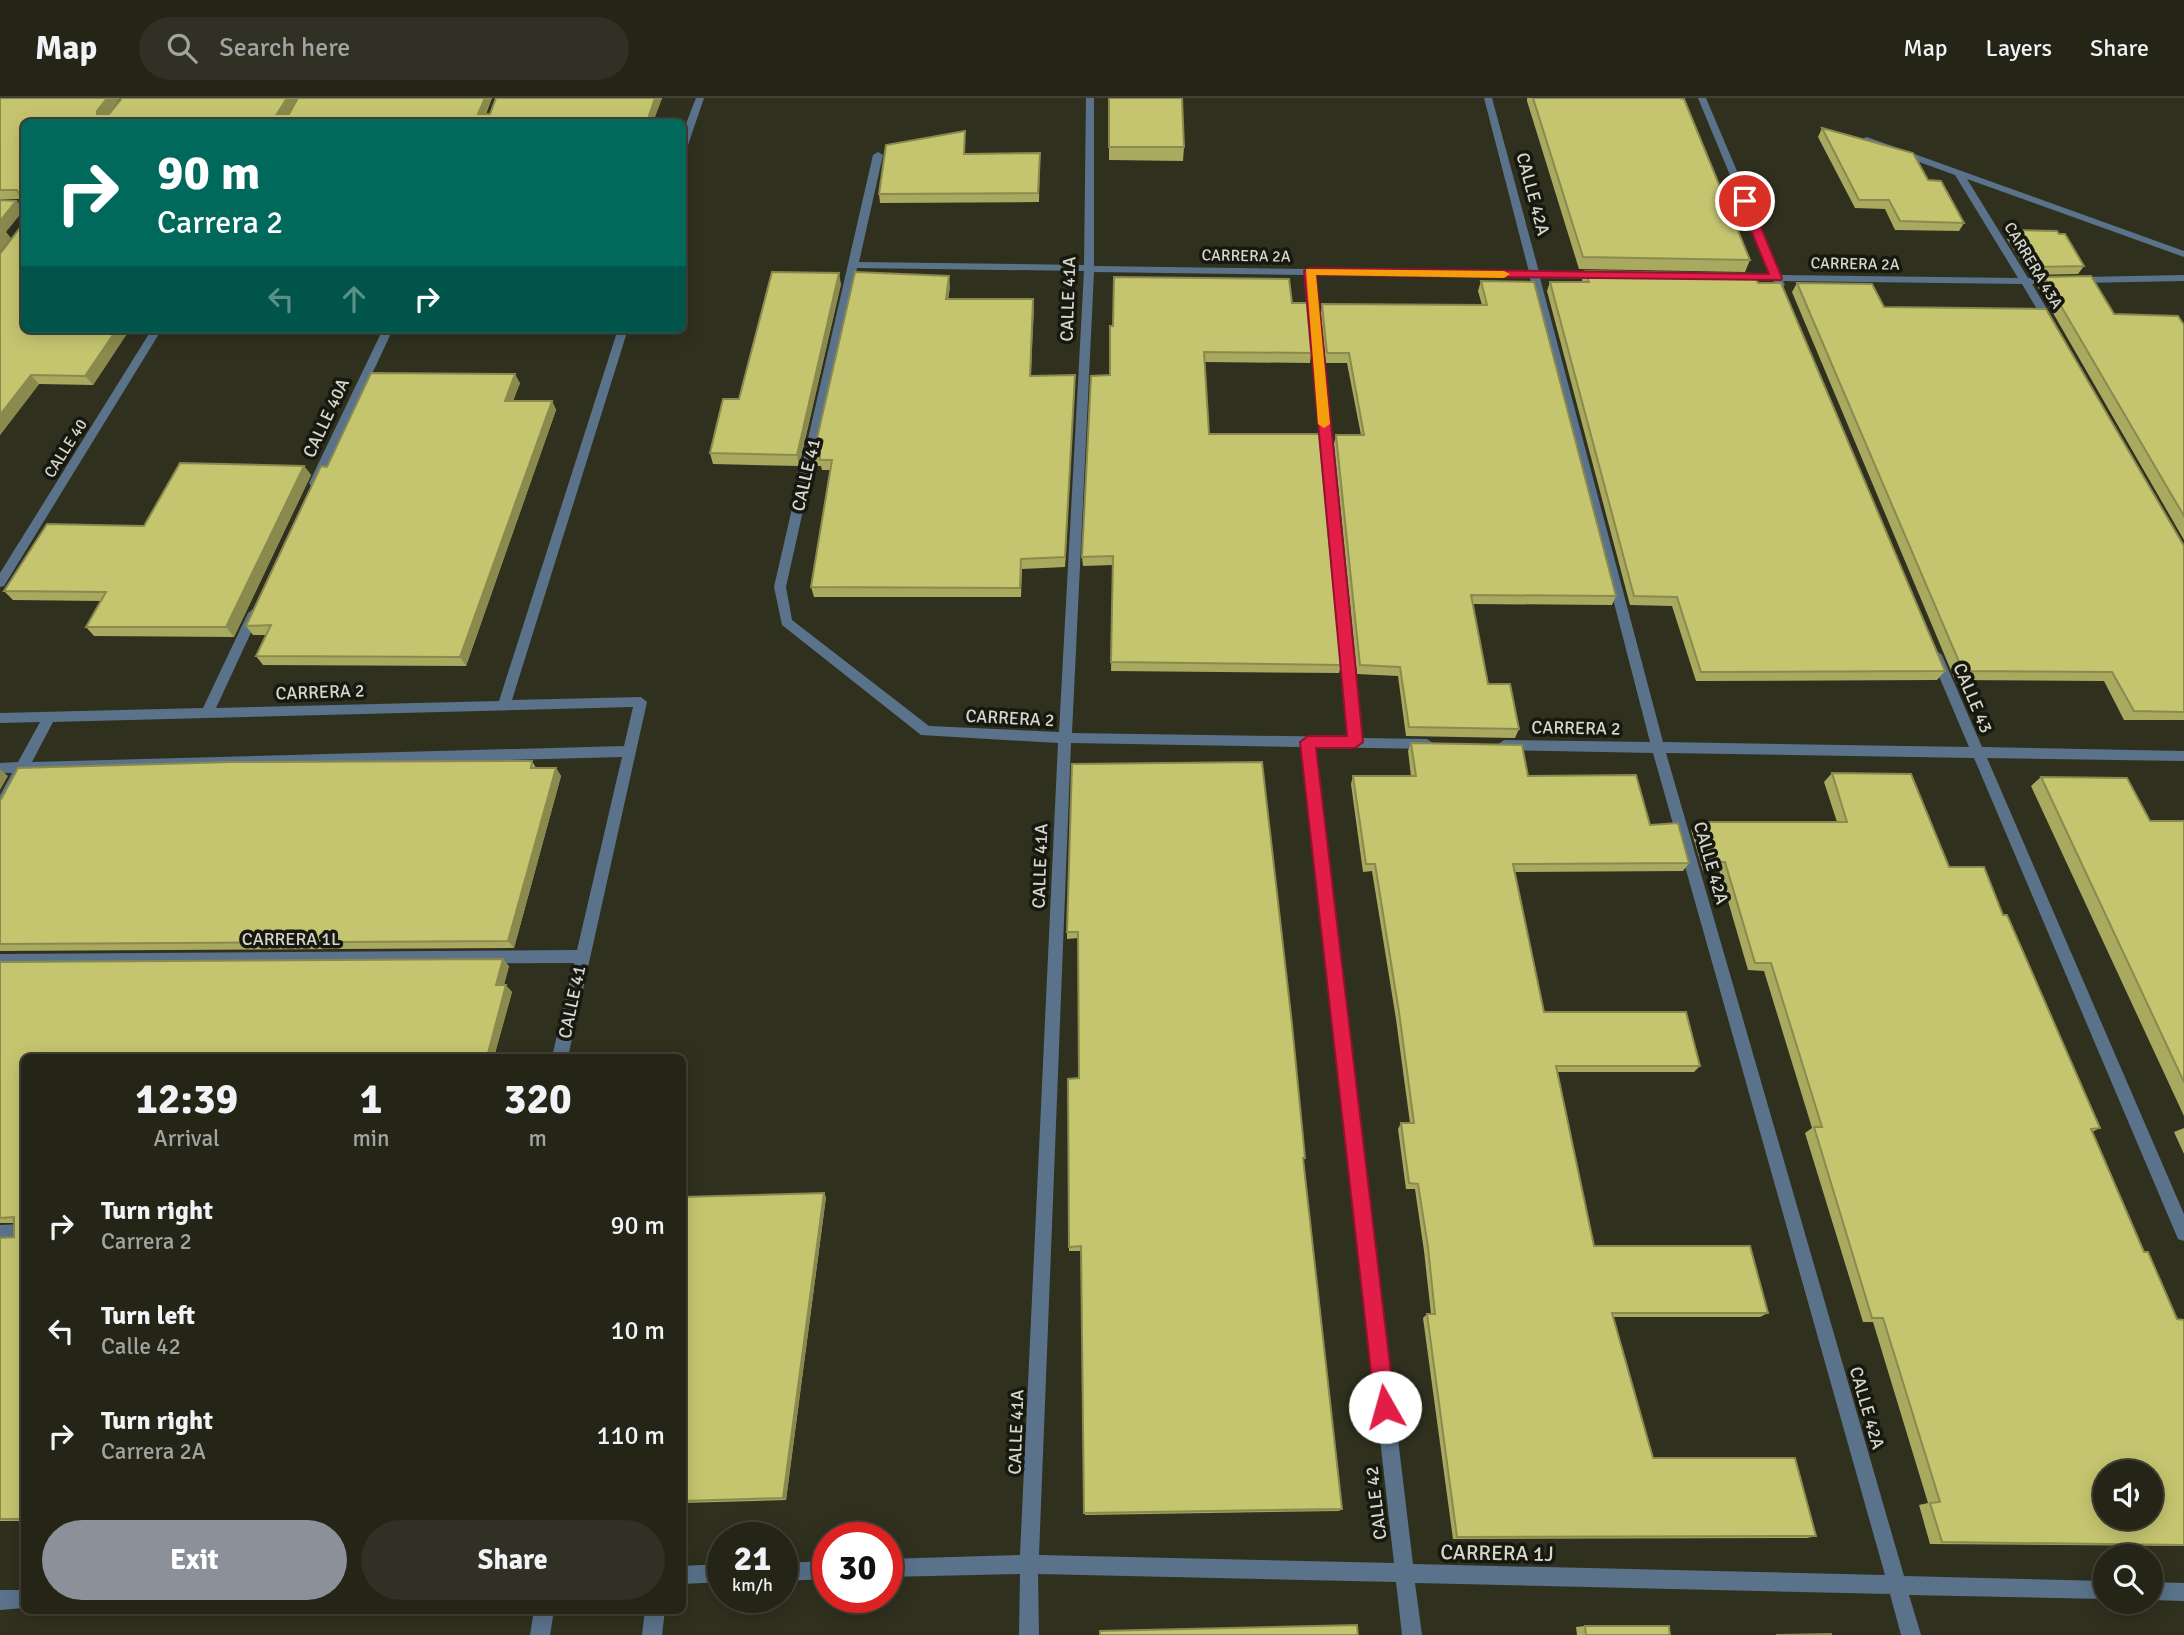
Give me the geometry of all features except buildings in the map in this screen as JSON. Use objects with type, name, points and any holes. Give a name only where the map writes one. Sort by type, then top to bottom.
[{"type":"street","points":[[686,137],[700,98]]},
{"type":"street","name":"CALLE 41A","points":[[1029,1635],[1029,1564],[1065,738],[1089,268],[1090,98]]},
{"type":"street","name":"CALLE 42A","points":[[1488,98],[1658,747],[1911,1635]]},
{"type":"street","points":[[1702,98],[1787,304]]},
{"type":"street","points":[[1867,140],[2184,254]]},
{"type":"street","name":"CALLE 41","points":[[878,155],[780,587],[786,622],[926,731]]},
{"type":"street","name":"CARRERA 43A","points":[[1961,174],[2054,329]]},
{"type":"street","points":[[0,204],[21,205]]},
{"type":"street","name":"CARRERA 2A","points":[[854,265],[1615,276]]},
{"type":"street","points":[[1310,271],[1355,742]]},
{"type":"street","name":"CARRERA 2A","points":[[1723,277],[2026,281],[2184,278]]},
{"type":"street","name":"CALLE 40","points":[[0,583],[155,333]]},
{"type":"street","name":"CALLE 40A","points":[[307,500],[386,333]]},
{"type":"street","points":[[504,705],[623,333]]},
{"type":"street","points":[[207,713],[260,600]]},
{"type":"street","name":"CALLE 43","points":[[1928,637],[2184,1233]]},
{"type":"street","name":"CALLE 41","points":[[561,1054],[641,702]]},
{"type":"street","name":"CARRERA 2","points":[[0,718],[641,702]]},
{"type":"street","points":[[0,808],[48,717]]},
{"type":"street","name":"CARRERA 2","points":[[926,731],[1065,738],[1438,744]]},
{"type":"street","name":"CALLE 42","points":[[1308,742],[1412,1635]]},
{"type":"street","name":"CARRERA 2","points":[[1493,745],[2184,756]]},
{"type":"street","points":[[0,768],[630,751]]},
{"type":"street","name":"CARRERA 1L","points":[[0,960],[582,956]]},
{"type":"street","points":[[0,1233],[21,1232]]},
{"type":"street","name":"CARRERA 1J","points":[[903,1568],[1029,1564],[2093,1590]]},
{"type":"street","points":[[686,1575],[707,1574]]},
{"type":"street","points":[[2163,1591],[2184,1592]]},
{"type":"street","points":[[0,1600],[21,1599]]},
{"type":"street","points":[[540,1635],[543,1614]]},
{"type":"street","points":[[652,1635],[655,1614]]},
{"type":"slow traffic","points":[[1324,424],[1310,271],[1504,274]]},
{"type":"route","points":[[1385,1407],[1308,742],[1355,742],[1310,271],[1777,278],[1745,201]]}]
